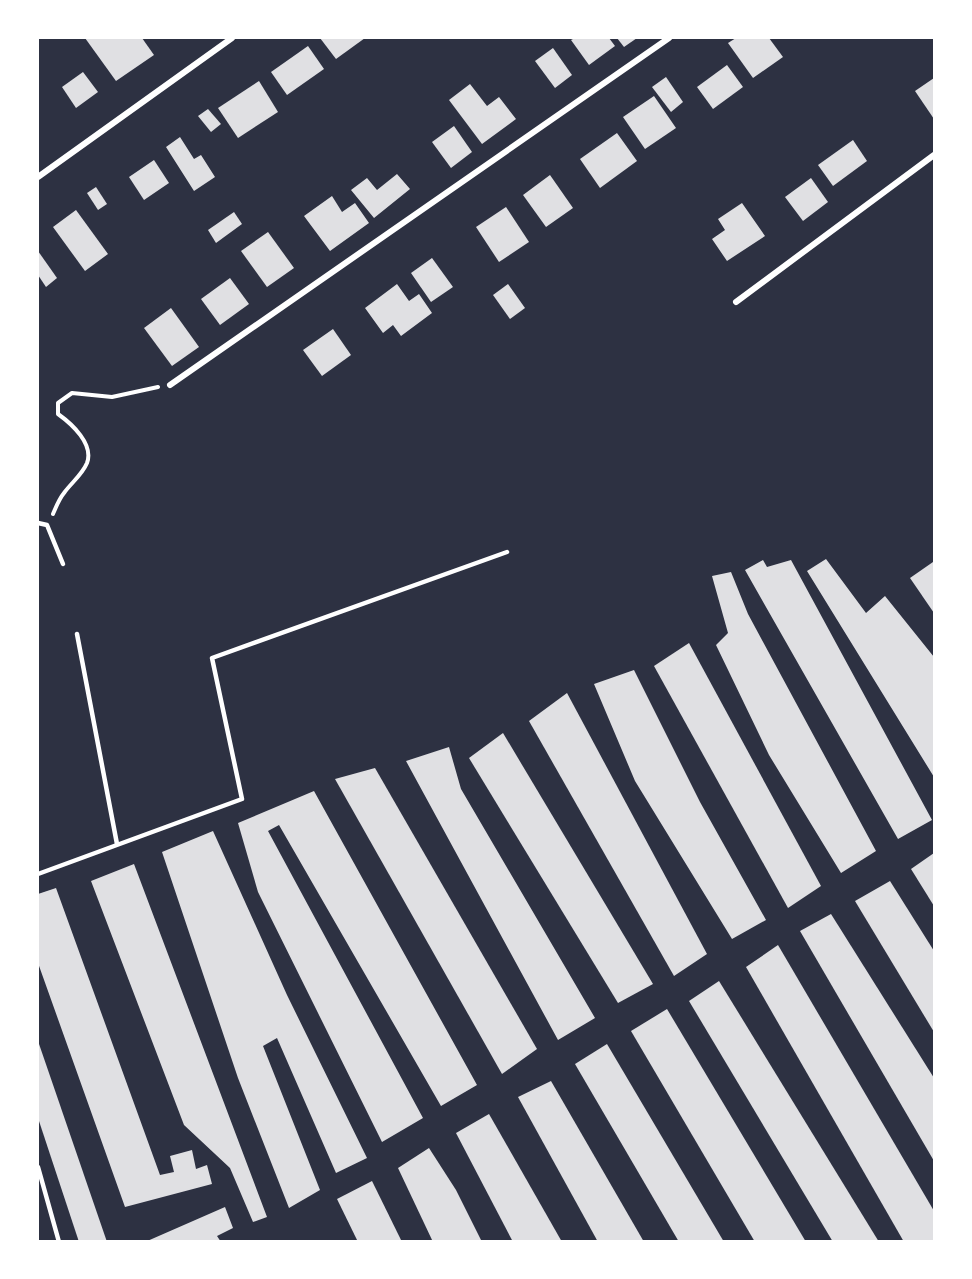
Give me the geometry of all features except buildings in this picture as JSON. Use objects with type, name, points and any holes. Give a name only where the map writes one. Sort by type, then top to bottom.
[{"type":"street","points":[[38,177],[232,38]]},
{"type":"street","points":[[170,385],[669,38]]},
{"type":"street","points":[[736,302],[934,155]]},
{"type":"lane","points":[[38,523],[47,525],[63,564]]},
{"type":"lane","points":[[38,873],[242,799],[212,658],[507,552]]},
{"type":"lane","points":[[77,634],[117,844]]},
{"type":"lane","points":[[38,1167],[59,1242]]},
{"type":"path","points":[[47,525],[64,493],[87,462],[88,448],[77,431],[58,414],[58,403],[72,393],[112,397],[170,385]]}]
